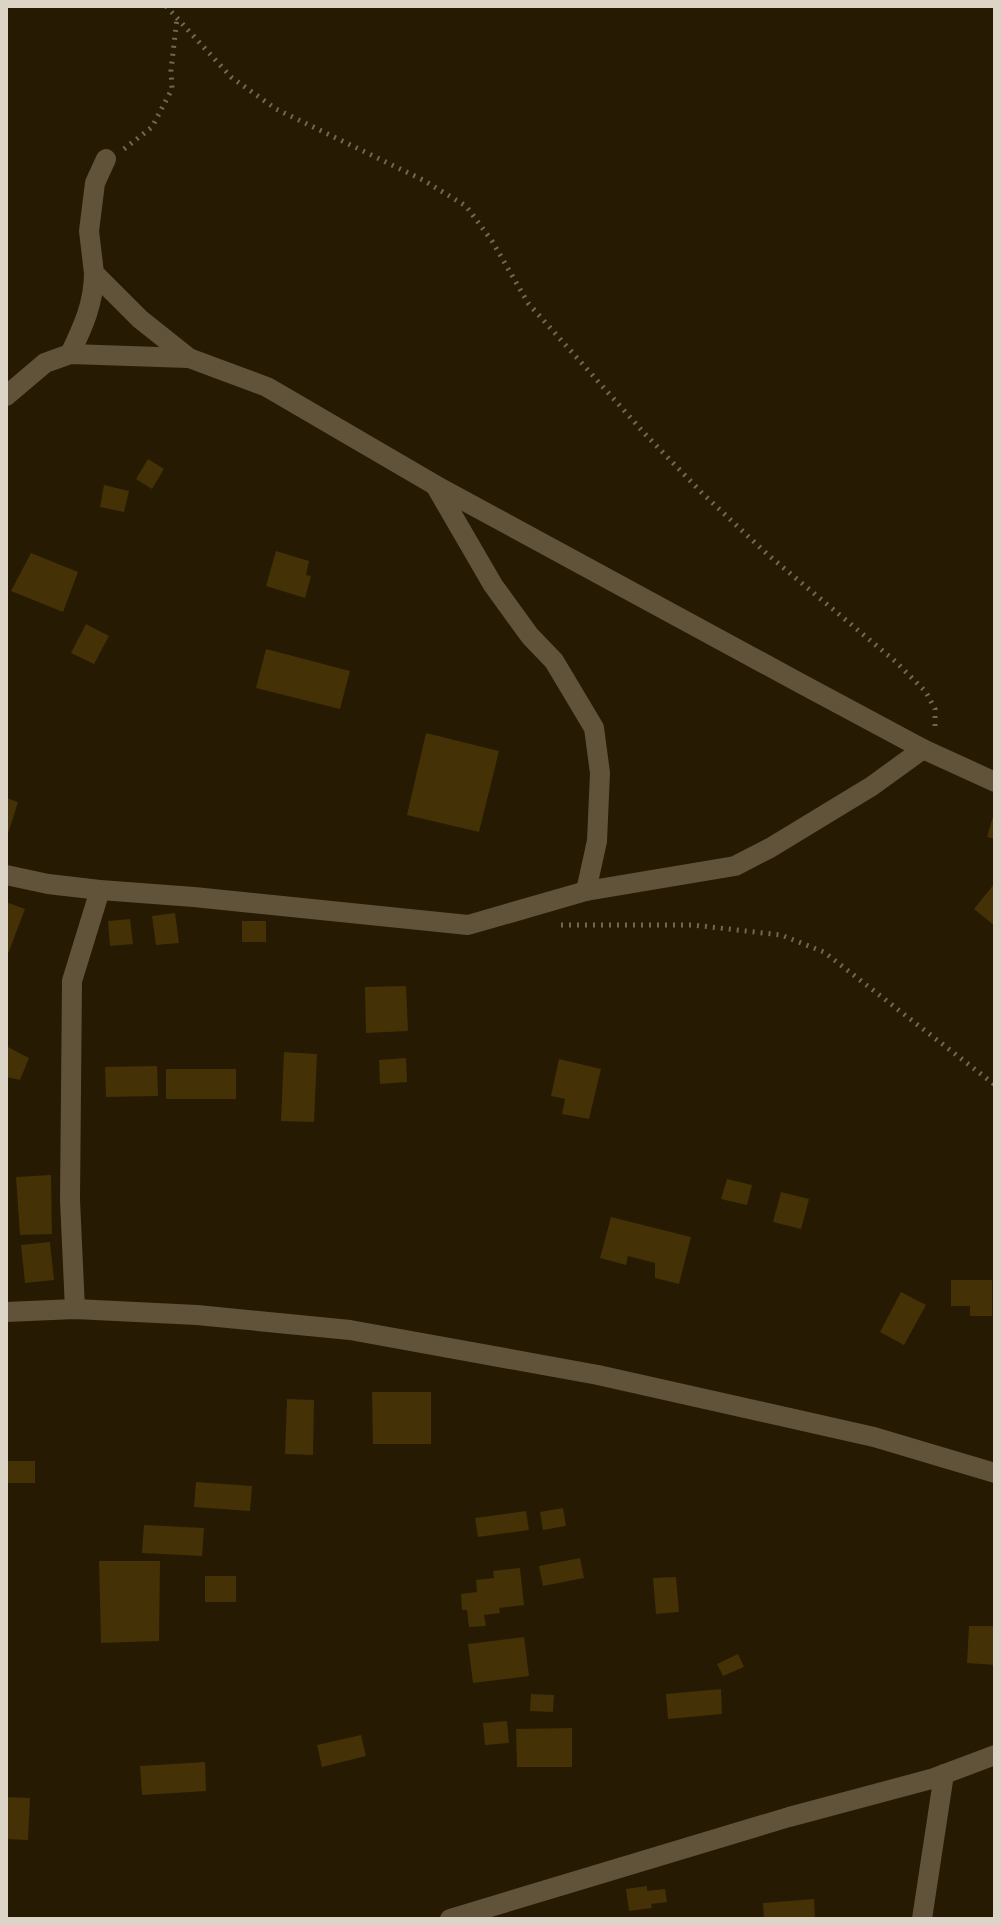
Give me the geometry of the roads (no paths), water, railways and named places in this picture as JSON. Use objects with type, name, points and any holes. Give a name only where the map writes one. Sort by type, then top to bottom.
[{"type":"street","points":[[70,354],[87,318],[94,293],[89,231],[95,183],[106,159]]},
{"type":"street","points":[[94,273],[140,319],[189,358],[267,387],[435,485],[923,749],[995,782]]},
{"type":"street","points":[[6,396],[45,363],[70,354],[189,358]]},
{"type":"street","points":[[435,485],[493,585],[530,636],[554,661],[594,728],[600,773],[597,841],[586,891]]},
{"type":"street","points":[[6,875],[100,890],[468,925],[586,891],[735,866],[872,786],[923,749]]},
{"type":"street","points":[[75,1309],[70,1200],[72,981],[100,890]]},
{"type":"street","points":[[6,1312],[75,1309],[197,1315],[350,1330],[598,1375],[874,1437],[995,1473]]},
{"type":"street","points":[[450,1919],[944,1774],[995,1755]]},
{"type":"street","points":[[922,1919],[944,1774]]}]
